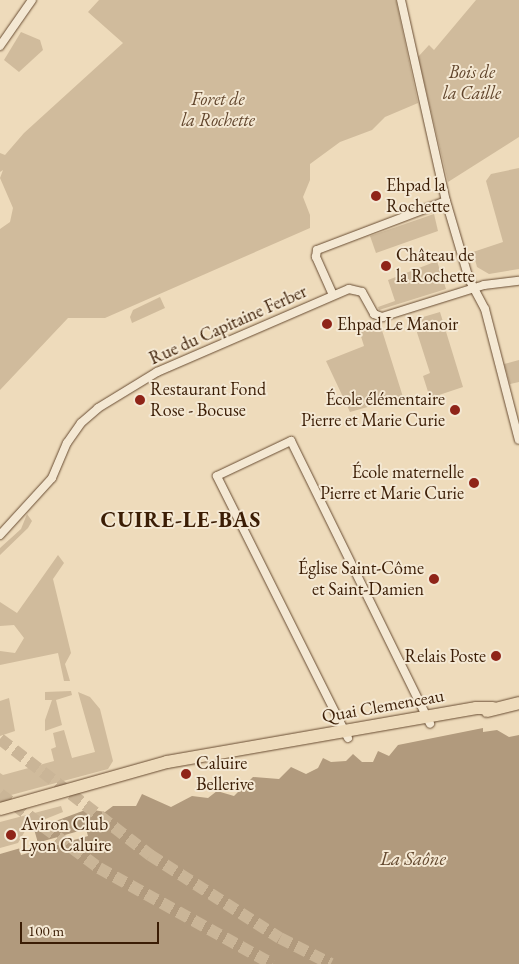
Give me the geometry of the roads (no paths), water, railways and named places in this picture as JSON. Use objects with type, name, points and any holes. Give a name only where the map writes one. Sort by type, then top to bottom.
[{"type":"main road","name":"Quai Clemenceau","points":[[0,809],[122,775],[129,770],[519,703]]},
{"type":"street","points":[[0,46],[32,0]]},
{"type":"street","points":[[401,0],[446,201],[475,289],[484,309],[519,440]]},
{"type":"street","points":[[333,295],[316,257],[317,250],[446,201]]},
{"type":"street","name":"Rue du Capitaine Ferber","points":[[0,534],[39,495],[52,478],[74,431],[98,408],[157,372],[333,295],[357,289],[367,296],[374,314],[382,317],[475,289],[519,281]]},
{"type":"street","points":[[346,734],[217,476],[291,441],[428,720]]},
{"type":"water","name":"La Saône","points":[[483,728],[483,732],[497,730],[509,737],[519,735],[519,964],[0,964],[0,854],[38,843],[34,829],[88,809],[105,812],[113,806],[136,806],[142,794],[171,807],[192,796],[208,798],[217,791],[234,796],[253,777],[279,779],[291,767],[306,774],[318,768],[323,758],[331,762],[346,761],[353,754],[362,762],[373,762],[378,751],[389,756],[398,745]]},
{"type":"tunnel","points":[[0,739],[150,855],[280,938],[331,964]]},
{"type":"tunnel","points":[[0,794],[99,868],[272,964]]},
{"type":"place","name":"Ehpad la Rochette","points":[[376,196]]},
{"type":"place","name":"Château de la Rochette","points":[[386,266]]},
{"type":"place","name":"Ehpad Le Manoir","points":[[327,324]]},
{"type":"place","name":"Restaurant Fond Rose - Bocuse","points":[[140,400]]},
{"type":"place","name":"École élémentaire Pierre et Marie Curie","points":[[455,410]]},
{"type":"place","name":"École maternelle Pierre et Marie Curie","points":[[474,483]]},
{"type":"place","name":"Église Saint-Côme et Saint-Damien","points":[[434,579]]},
{"type":"place","name":"Relais Poste","points":[[496,656]]},
{"type":"place","name":"Caluire Bellerive","points":[[186,774]]},
{"type":"place","name":"Aviron Club Lyon Caluire","points":[[11,835]]},
{"type":"district","name":"CUIRE-LE-BAS","points":[[181,520]]},
{"type":"park label","name":"Bois de la Caille","points":[[472,83]]},
{"type":"park label","name":"Foret de la Rochette","points":[[218,110]]}]
